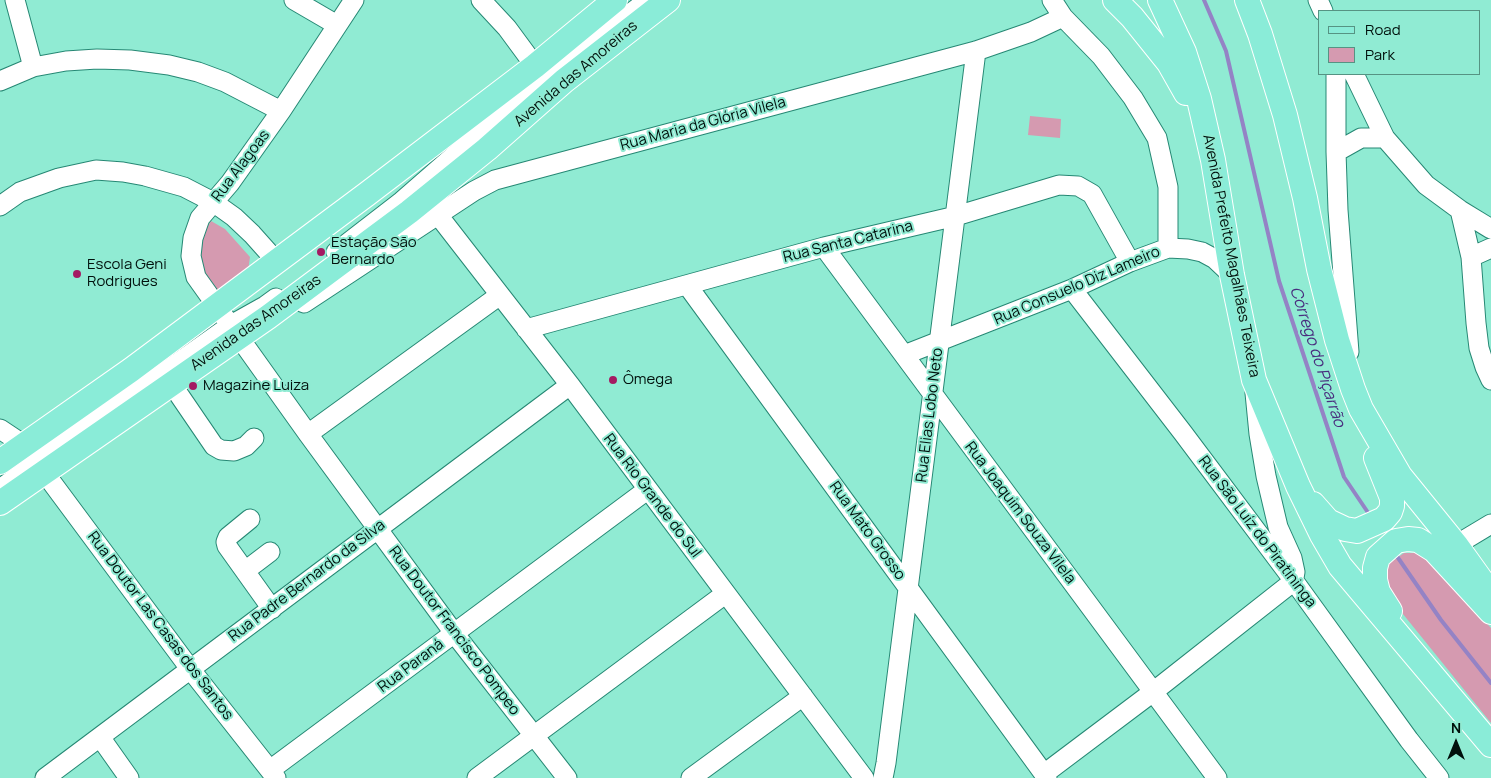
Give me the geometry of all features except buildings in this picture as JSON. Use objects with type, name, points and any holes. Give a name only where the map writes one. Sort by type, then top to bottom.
[{"type":"main road","name":"Avenida das Amoreiras","points":[[0,462],[35,458],[171,383],[228,321],[276,262],[535,66],[615,0]]},
{"type":"main road","name":"Avenida das Amoreiras","points":[[0,503],[35,458],[131,370],[228,321],[268,317],[409,212],[487,149],[564,81],[668,0]]},
{"type":"main road","points":[[1115,0],[1132,17],[1169,63],[1192,103],[1208,141]]},
{"type":"main road","name":"Avenida Prefeito Magalhães Teixeira","points":[[1160,0],[1184,52],[1199,99],[1254,380],[1298,486],[1322,535],[1340,566],[1491,745]]},
{"type":"main road","points":[[1247,0],[1260,34],[1285,115],[1319,269],[1337,340],[1357,399],[1365,435],[1392,498],[1392,506],[1384,519],[1357,531],[1345,530],[1328,521],[1298,486]]},
{"type":"main road","points":[[1357,399],[1400,476],[1456,545],[1491,594]]},
{"type":"main road","points":[[1432,677],[1420,652],[1404,626],[1385,604],[1378,592],[1375,568],[1378,557],[1396,541],[1418,540],[1434,550],[1491,612]]},
{"type":"street","points":[[15,0],[33,67]]},
{"type":"street","points":[[294,0],[337,25]]},
{"type":"street","name":"Rua Alagoas","points":[[228,321],[196,277],[191,256],[193,238],[200,218],[230,184],[354,0]]},
{"type":"street","points":[[481,0],[506,28],[535,66]]},
{"type":"street","points":[[228,321],[256,288],[468,133],[565,52],[636,0]]},
{"type":"street","points":[[228,321],[265,306],[402,202],[552,73],[648,0]]},
{"type":"street","name":"Rua Consuelo Diz Lameiro","points":[[904,355],[1072,289],[1130,262],[1168,248],[1168,186],[1157,138],[1133,98],[1101,56],[1063,17],[1052,0]]},
{"type":"street","points":[[976,51],[1031,32],[1063,17]]},
{"type":"street","name":"Rua Maria da Glória Vilela","points":[[268,317],[281,316],[494,180],[976,51]]},
{"type":"street","name":"Rua Elias Lobo Neto","points":[[883,778],[909,587],[976,51]]},
{"type":"street","points":[[0,81],[33,67],[66,61],[97,59],[130,60],[169,65],[198,72],[224,82],[281,111]]},
{"type":"street","points":[[1336,75],[1338,210],[1345,319],[1357,399]]},
{"type":"street","points":[[1354,75],[1385,138],[1426,186],[1491,229]]},
{"type":"street","points":[[1336,152],[1361,138],[1385,138]]},
{"type":"street","points":[[0,206],[20,192],[59,178],[96,170],[145,176],[184,187],[213,202],[234,217],[252,234],[276,262]]},
{"type":"street","name":"Rua Santa Catarina","points":[[526,329],[824,247],[956,216],[1059,184],[1078,186],[1092,194],[1130,262]]},
{"type":"street","points":[[1460,210],[1471,257],[1479,348],[1489,372]]},
{"type":"street","name":"Rua Rio Grande do Sul","points":[[438,215],[570,385],[864,778]]},
{"type":"street","name":"Rua Joaquim Souza Vilela","points":[[824,247],[1217,778]]},
{"type":"street","points":[[1168,248],[1202,252],[1215,259],[1232,275]]},
{"type":"street","points":[[1471,257],[1491,248]]},
{"type":"street","name":"Rua Mato Grosso","points":[[687,285],[1046,776]]},
{"type":"street","name":"Rua São Luíz do Piratininga","points":[[1072,289],[1183,433],[1439,778]]},
{"type":"street","points":[[308,434],[500,295]]},
{"type":"street","name":"Rua Doutor Francisco Pompeo","points":[[228,321],[308,434],[454,633],[567,778]]},
{"type":"street","points":[[1046,776],[1294,581],[1295,572],[1292,558],[1278,527],[1266,476],[1259,434],[1254,380]]},
{"type":"street","points":[[171,383],[214,446],[221,450],[234,451],[246,446],[254,438]]},
{"type":"street","name":"Rua Padre Bernardo da Silva","points":[[45,778],[570,385]]},
{"type":"street","points":[[0,429],[35,458]]},
{"type":"street","points":[[0,476],[35,458]]},
{"type":"street","points":[[0,489],[35,458]]},
{"type":"street","name":"Rua Doutor Las Casas dos Santos","points":[[35,458],[191,670],[273,774]]},
{"type":"street","name":"Rua Paraná","points":[[273,774],[454,633],[647,490]]},
{"type":"street","points":[[250,520],[228,537],[226,542],[272,608]]},
{"type":"street","points":[[1456,545],[1491,524]]},
{"type":"street","points":[[245,571],[270,552]]},
{"type":"street","points":[[477,778],[725,594]]},
{"type":"street","points":[[691,778],[803,696]]},
{"type":"street","points":[[100,737],[129,778]]},
{"type":"green space","points":[[1030,116],[1061,119],[1060,138],[1028,135]]},
{"type":"green space","points":[[211,221],[225,229],[250,257],[248,271],[217,293],[200,274],[200,238]]},
{"type":"green space","points":[[1404,553],[1423,553],[1491,628],[1491,723],[1386,593],[1385,566]]},
{"type":"waterway","name":"Córrego do Piçarrão","points":[[1204,0],[1226,51],[1279,281],[1344,477],[1371,517]]},
{"type":"waterway","name":"Córrego do Piçarrão","points":[[1394,552],[1441,620],[1491,683]]},
{"type":"place","name":"Estação São Bernardo","points":[[321,252]]},
{"type":"place","name":"Escola Geni Rodrigues","points":[[77,274]]},
{"type":"place","name":"Ômega","points":[[613,380]]},
{"type":"place","name":"Magazine Luiza","points":[[193,386]]}]
